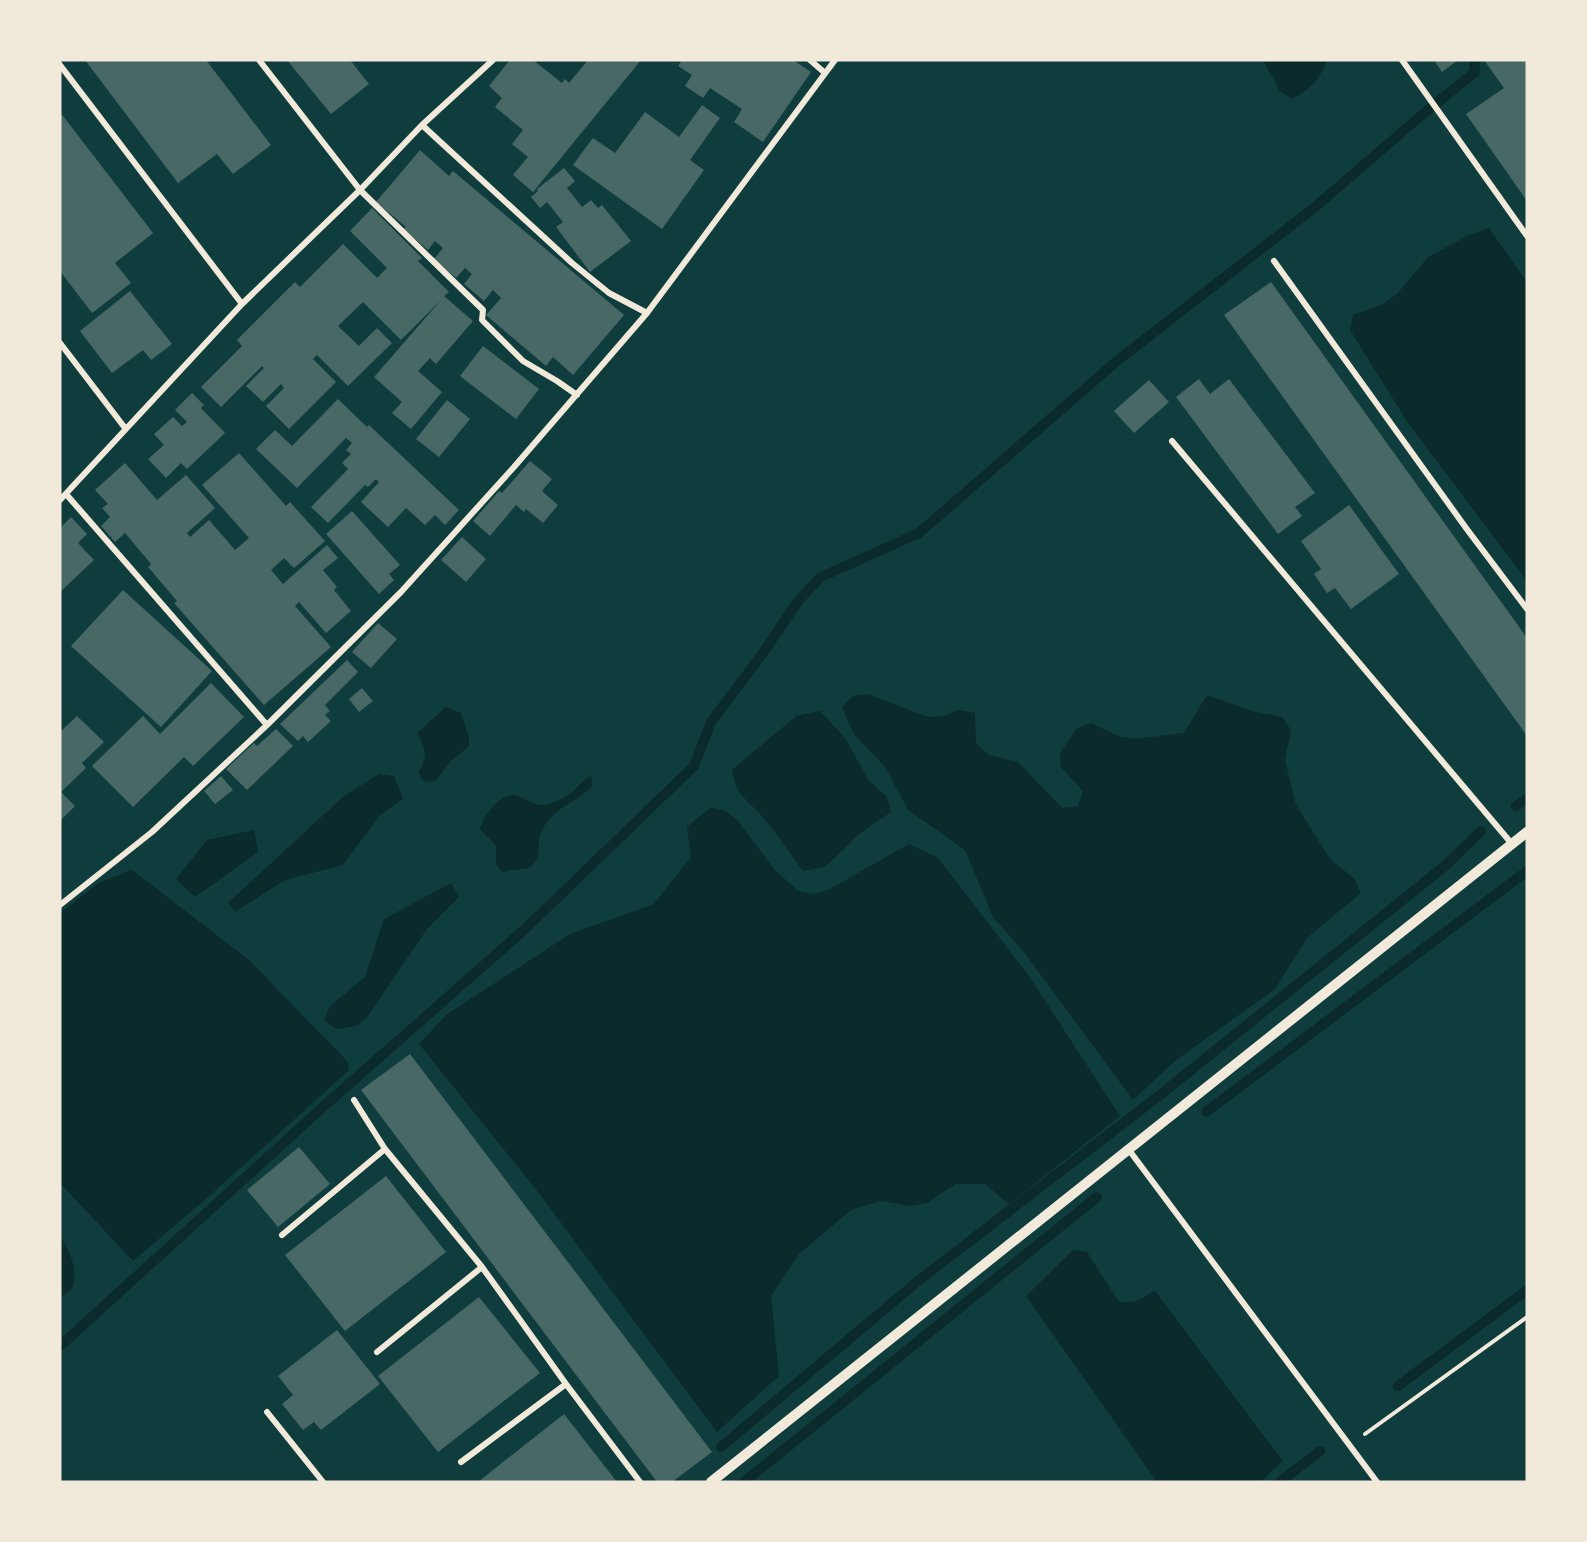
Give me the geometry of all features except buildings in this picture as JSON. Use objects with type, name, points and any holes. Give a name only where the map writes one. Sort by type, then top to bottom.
[{"type":"street","points":[[259,60],[360,190],[483,310],[482,320],[523,361],[577,395]]},
{"type":"street","points":[[60,500],[242,304],[360,190],[422,125],[493,60]]},
{"type":"street","points":[[810,60],[825,73]]},
{"type":"street","points":[[60,905],[152,832],[267,725],[401,592],[647,313],[834,60]]},
{"type":"street","points":[[1402,60],[1527,236]]},
{"type":"street","points":[[60,65],[242,304]]},
{"type":"street","points":[[422,125],[572,263],[609,293],[647,313]]},
{"type":"street","points":[[1274,261],[1527,609]]},
{"type":"street","points":[[60,343],[125,428]]},
{"type":"street","points":[[1172,441],[1512,844]]},
{"type":"street","points":[[66,494],[267,725]]},
{"type":"street","points":[[711,1482],[1527,832]]},
{"type":"street","points":[[354,1100],[385,1149],[482,1267],[640,1482]]},
{"type":"street","points":[[282,1235],[385,1149]]},
{"type":"street","points":[[1129,1150],[1377,1482]]},
{"type":"street","points":[[377,1352],[482,1267]]},
{"type":"street","points":[[461,1462],[566,1384]]},
{"type":"street","points":[[267,1412],[323,1482]]},
{"type":"path","points":[[1350,1445],[1527,1317]]},
{"type":"water","points":[[1263,60],[1327,60],[1314,83],[1292,99],[1280,91]]},
{"type":"water","points":[[1489,228],[1527,282],[1527,581],[1408,423],[1350,330],[1353,315],[1383,304],[1397,294],[1428,257],[1469,235]]},
{"type":"water","points":[[868,694],[928,717],[944,716],[958,710],[975,713],[976,743],[989,755],[1018,762],[1062,808],[1078,806],[1083,791],[1061,767],[1060,753],[1077,728],[1091,723],[1120,737],[1136,739],[1184,733],[1207,695],[1252,711],[1282,717],[1291,730],[1285,760],[1296,805],[1330,859],[1355,879],[1361,893],[1307,938],[1275,989],[1176,1060],[1133,1100],[1024,952],[993,917],[965,850],[908,810],[886,768],[854,734],[842,707],[853,696]]},
{"type":"water","points":[[446,707],[461,713],[469,738],[469,746],[451,761],[435,781],[428,782],[421,779],[419,772],[425,752],[417,733]]},
{"type":"water","points":[[820,711],[845,738],[869,781],[887,797],[891,812],[859,834],[825,867],[803,871],[767,822],[741,794],[732,770],[796,716]]},
{"type":"water","points":[[379,774],[394,776],[403,799],[380,815],[343,865],[285,880],[235,912],[228,903],[344,796]]},
{"type":"water","points":[[591,776],[593,785],[580,797],[559,810],[546,823],[541,832],[538,856],[534,864],[525,869],[503,872],[497,867],[496,846],[480,829],[494,805],[512,795],[536,804],[548,804],[568,795]]},
{"type":"water","points":[[711,807],[726,811],[738,821],[775,870],[798,891],[814,894],[828,890],[909,844],[938,858],[1029,976],[1120,1116],[1009,1204],[985,1184],[955,1184],[927,1203],[911,1206],[880,1201],[851,1210],[799,1254],[771,1296],[779,1376],[717,1432],[535,1188],[419,1044],[446,1015],[570,934],[654,904],[691,857],[687,827]]},
{"type":"water","points":[[254,830],[258,852],[195,897],[176,879],[207,840]]},
{"type":"water","points":[[132,870],[248,959],[348,1062],[349,1070],[207,1198],[133,1261],[60,1183],[60,913],[100,882]]},
{"type":"water","points":[[451,883],[459,897],[427,929],[368,1016],[357,1026],[337,1029],[324,1021],[330,1006],[365,977],[384,919]]},
{"type":"water","points":[[60,1237],[71,1256],[75,1272],[73,1287],[60,1297]]},
{"type":"water","points":[[1073,1250],[1087,1252],[1119,1302],[1136,1301],[1155,1291],[1283,1461],[1260,1482],[1157,1482],[1026,1296]]},
{"type":"waterway","points":[[60,1346],[323,1107],[525,929],[694,766],[711,722],[763,653],[798,601],[821,577],[919,533],[1117,361],[1315,207],[1475,72],[1474,60]]},
{"type":"waterway","points":[[1516,806],[1527,799]]},
{"type":"waterway","points":[[721,1447],[918,1281],[1160,1095],[1446,865],[1481,831]]},
{"type":"waterway","points":[[1206,1112],[1527,871]]},
{"type":"waterway","points":[[744,1482],[1097,1197]]},
{"type":"waterway","points":[[1398,1386],[1527,1290]]},
{"type":"waterway","points":[[1280,1482],[1320,1451]]}]
